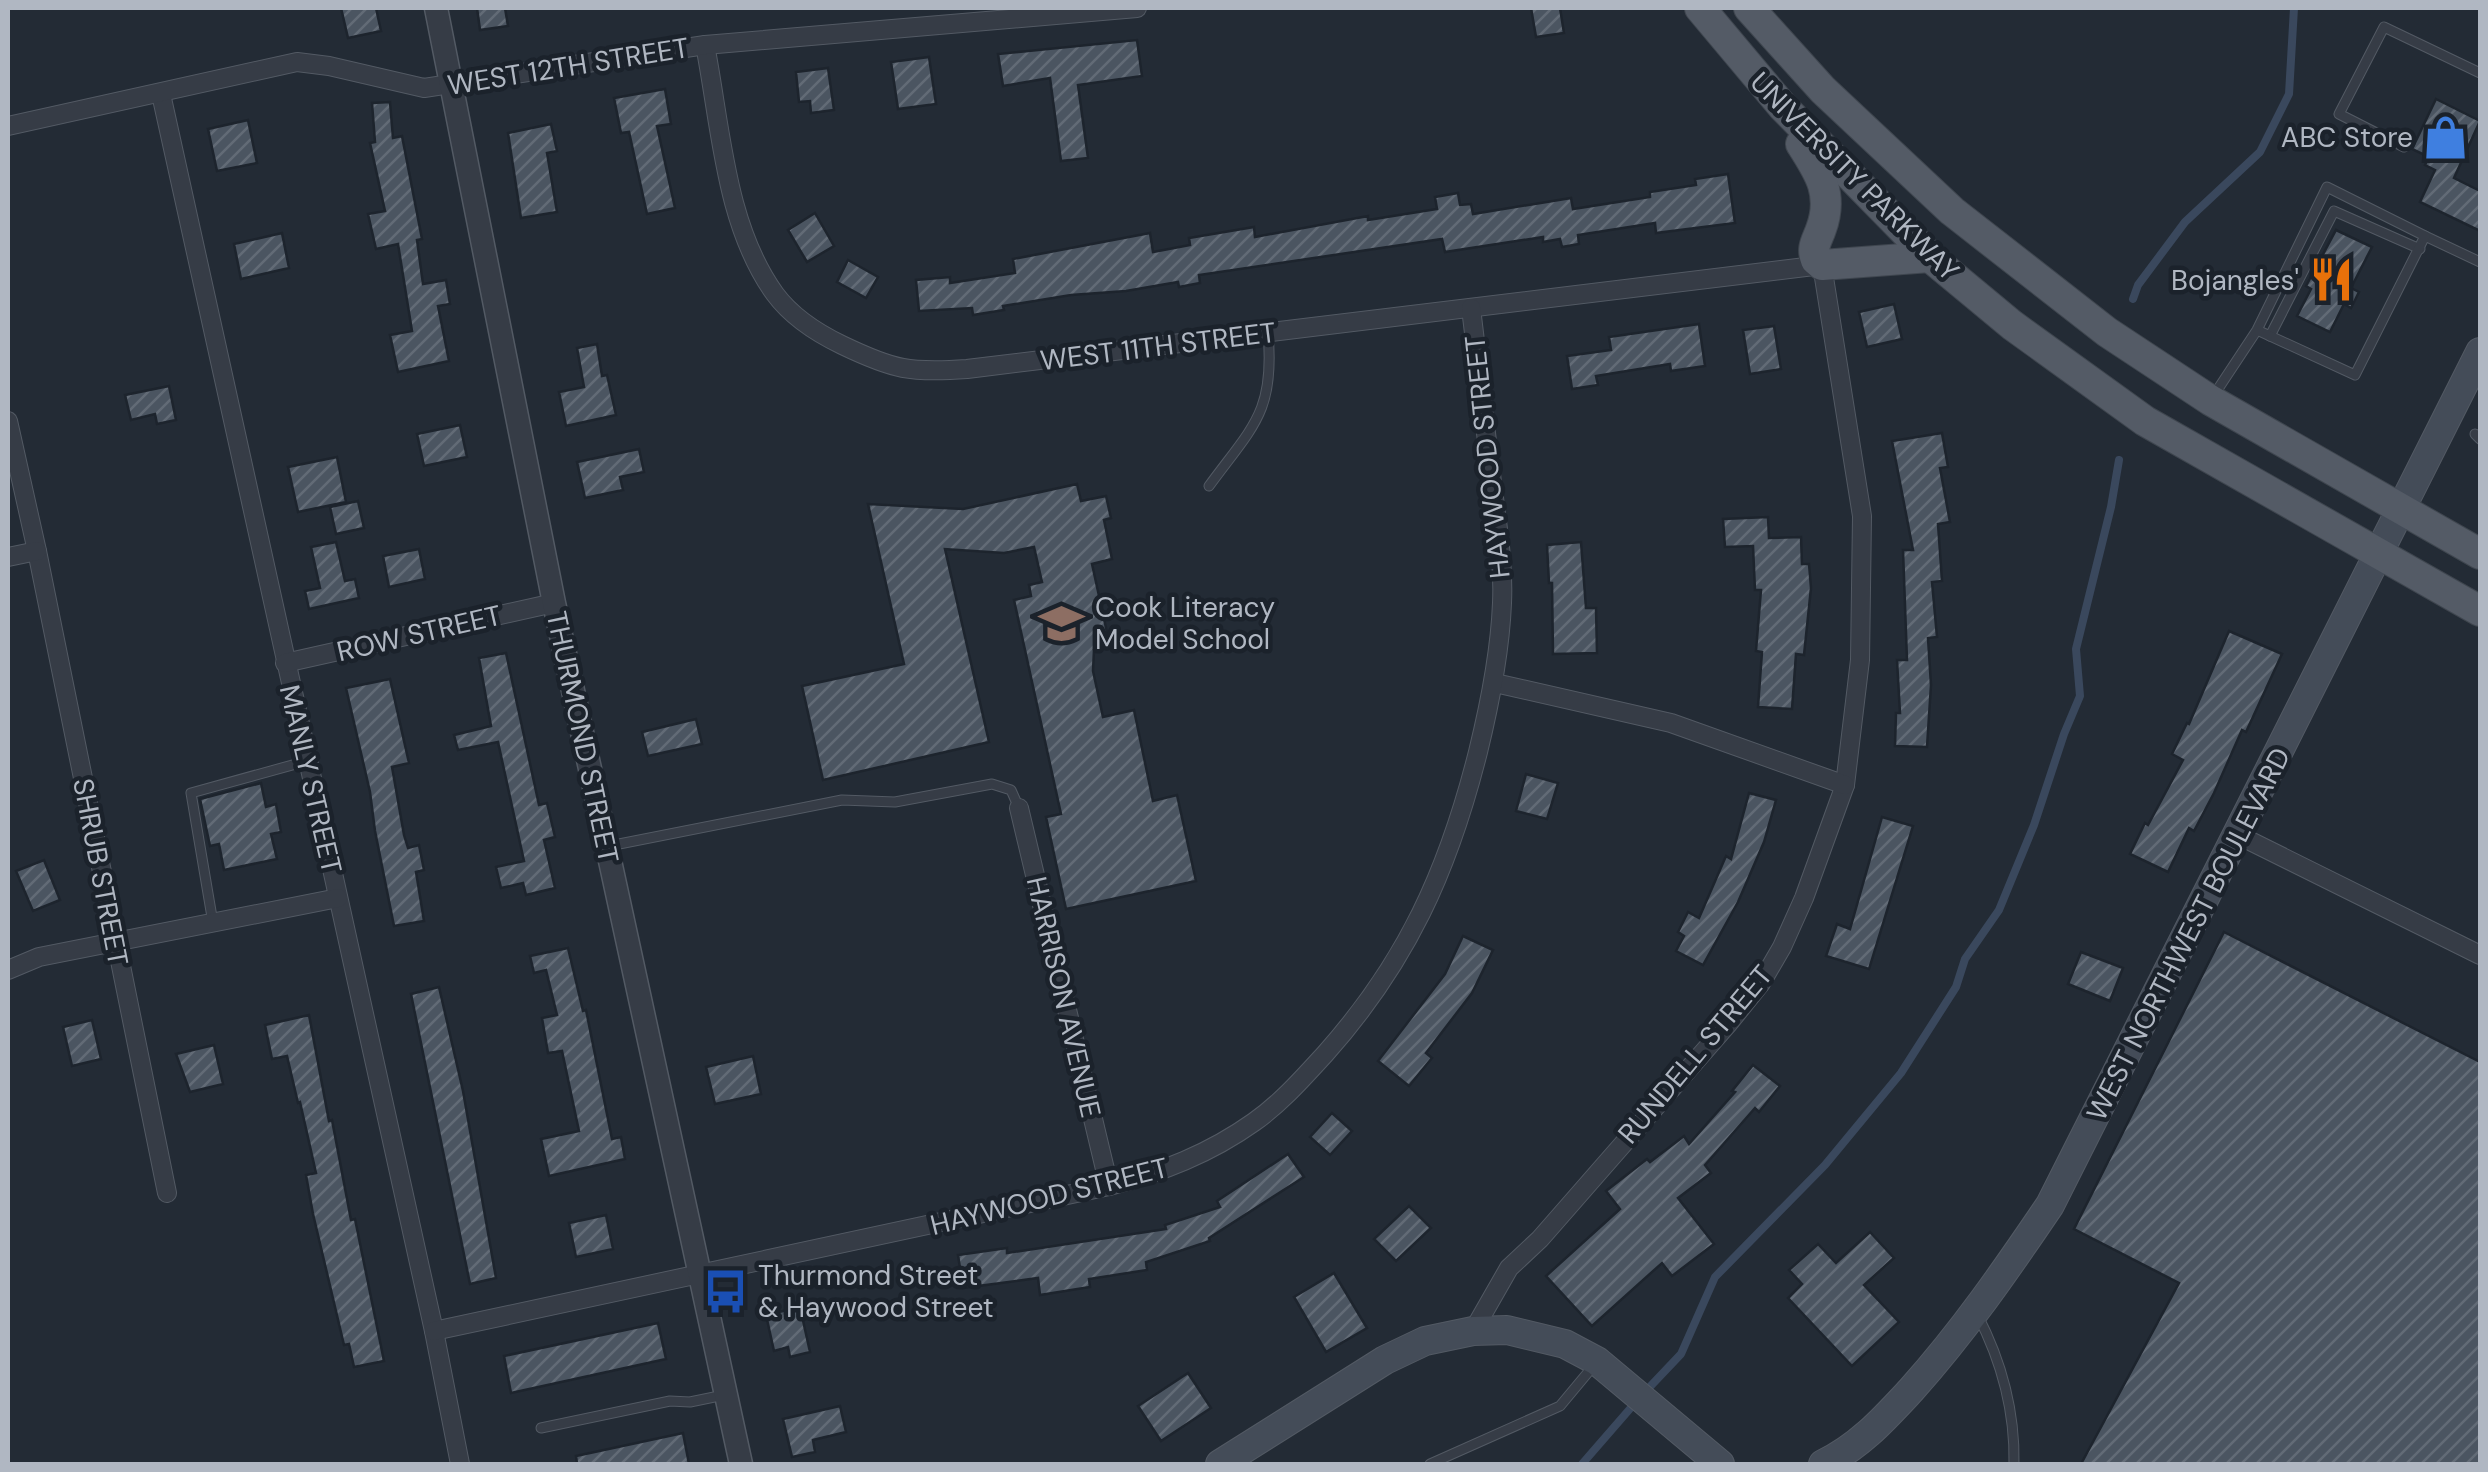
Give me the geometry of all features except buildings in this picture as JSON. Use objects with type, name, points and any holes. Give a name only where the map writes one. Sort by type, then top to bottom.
[{"type":"main road","name":"UNIVERSITY PARKWAY","points":[[1700,8],[1783,107],[1930,257],[2012,326],[2144,421],[2480,611]]},
{"type":"main road","name":"UNIVERSITY PARKWAY","points":[[1750,8],[1823,90],[1952,211],[2107,332],[2210,400],[2480,554]]},
{"type":"main road","points":[[1783,107],[1791,128],[1824,181],[1827,206],[1813,252],[1822,265],[1930,257]]},
{"type":"main road","name":"WEST NORTHWEST BOULEVARD","points":[[1823,1464],[1846,1454],[1878,1426],[1976,1314],[2050,1205],[2480,352]]},
{"type":"main road","points":[[1220,1464],[1385,1360],[1424,1340],[1473,1331],[1508,1330],[1538,1335],[1598,1361],[1720,1464]]},
{"type":"street","name":"THURMOND STREET","points":[[436,8],[554,602],[741,1464]]},
{"type":"street","name":"WEST 12TH STREET","points":[[8,126],[297,62],[424,88],[705,45],[1137,8]]},
{"type":"street","name":"WEST 11TH STREET","points":[[705,45],[730,180],[760,270],[777,297],[800,320],[826,337],[904,371],[925,372],[1268,333],[1822,265]]},
{"type":"street","name":"MANLY STREET","points":[[161,94],[460,1464]]},
{"type":"street","name":"RUNDELL STREET","points":[[1473,1331],[1510,1268],[1540,1239],[1760,983],[1804,898],[1845,785],[1860,660],[1862,516],[1822,265]]},
{"type":"street","name":"HAYWOOD STREET","points":[[434,1331],[1110,1186],[1168,1170],[1256,1121],[1300,1082],[1360,1012],[1396,959],[1449,855],[1495,682],[1502,600],[1500,541],[1471,308]]},
{"type":"street","points":[[8,421],[37,550],[8,557]]},
{"type":"street","name":"SHRUB STREET","points":[[37,550],[167,1193]]},
{"type":"street","name":"ROW STREET","points":[[284,663],[554,602]]},
{"type":"street","points":[[1495,682],[1671,723],[1845,785]]},
{"type":"street","name":"HARRISON AVENUE","points":[[1019,808],[1110,1186]]},
{"type":"street","points":[[2236,834],[2480,955]]},
{"type":"street","points":[[8,970],[39,956],[338,898]]},
{"type":"lane","points":[[2404,148],[2339,114],[2384,27],[2480,73]]},
{"type":"lane","points":[[2210,400],[2257,330],[2328,187],[2480,262]]},
{"type":"lane","points":[[2270,336],[2334,211],[2420,249]]},
{"type":"lane","points":[[2257,330],[2355,376],[2425,236]]},
{"type":"lane","points":[[1209,486],[1266,401],[1271,373],[1268,333]]},
{"type":"lane","points":[[213,923],[191,793],[307,761]]},
{"type":"lane","points":[[606,847],[842,800],[895,802],[992,784],[1011,790],[1019,808]]},
{"type":"lane","points":[[1976,1314],[2000,1360],[2014,1464]]},
{"type":"lane","points":[[1430,1464],[1560,1406],[1598,1361]]},
{"type":"lane","points":[[541,1428],[670,1401],[690,1402],[726,1394]]},
{"type":"waterway","points":[[2133,299],[2138,285],[2185,222],[2260,152],[2289,94],[2294,8]]},
{"type":"waterway","points":[[1644,1393],[1681,1354],[1715,1277],[1825,1165],[1901,1073],[1956,987],[1965,959],[1999,910],[2080,696],[2076,649],[2119,460]]},
{"type":"waterway","points":[[1582,1464],[1635,1403]]},
{"type":"place","name":"ABC Store","points":[[2446,137]]},
{"type":"place","name":"Bojangles'","points":[[2332,280]]},
{"type":"place","name":"Cook Literacy Model School","points":[[1062,623]]},
{"type":"place","name":"Thurmond Street & Haywood Street","points":[[725,1291]]}]
